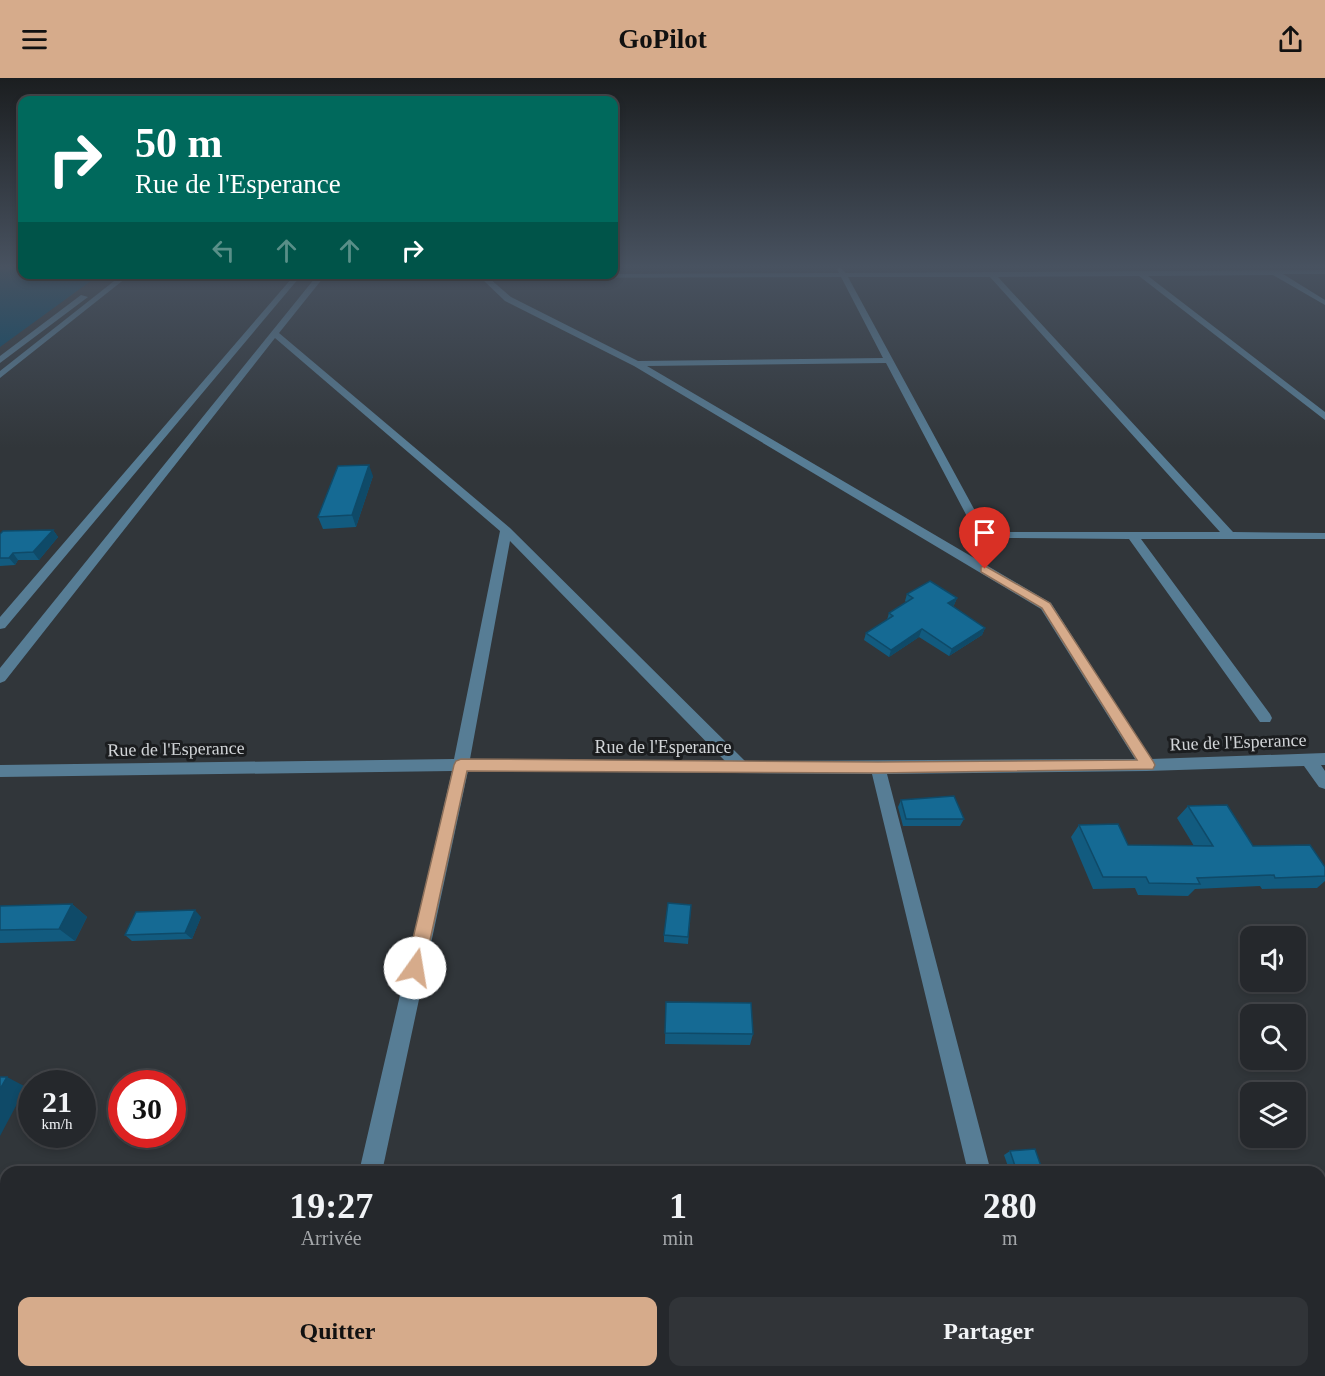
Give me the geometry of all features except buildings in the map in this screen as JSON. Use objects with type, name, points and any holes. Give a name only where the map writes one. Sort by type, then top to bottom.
[{"type":"street","points":[[0,360],[44,327]]},
{"type":"street","points":[[0,375],[61,327]]},
{"type":"street","points":[[0,625],[255,327]]},
{"type":"street","points":[[0,678],[281,327]]},
{"type":"street","points":[[563,327],[637,364],[1046,606],[1148,765]]},
{"type":"street","points":[[871,327],[975,522],[986,530],[1005,535],[1325,536]]},
{"type":"street","points":[[1039,327],[1230,536]]},
{"type":"street","points":[[1209,327],[1325,417]]},
{"type":"street","points":[[275,334],[506,530],[741,767]]},
{"type":"street","points":[[637,364],[889,360]]},
{"type":"street","points":[[371,1166],[461,765],[506,530]]},
{"type":"street","points":[[1134,537],[1265,718]]},
{"type":"street","points":[[1308,759],[1325,783]]},
{"type":"street","name":"Rue de l'Esperance","points":[[0,771],[461,765],[878,768],[1148,765],[1325,759]]},
{"type":"street","points":[[878,768],[978,1166]]},
{"type":"shaded area","points":[[0,327],[28,327],[0,347]]},
{"type":"route","points":[[415,968],[461,765],[878,768],[1148,765],[1046,606],[985,569]]}]
